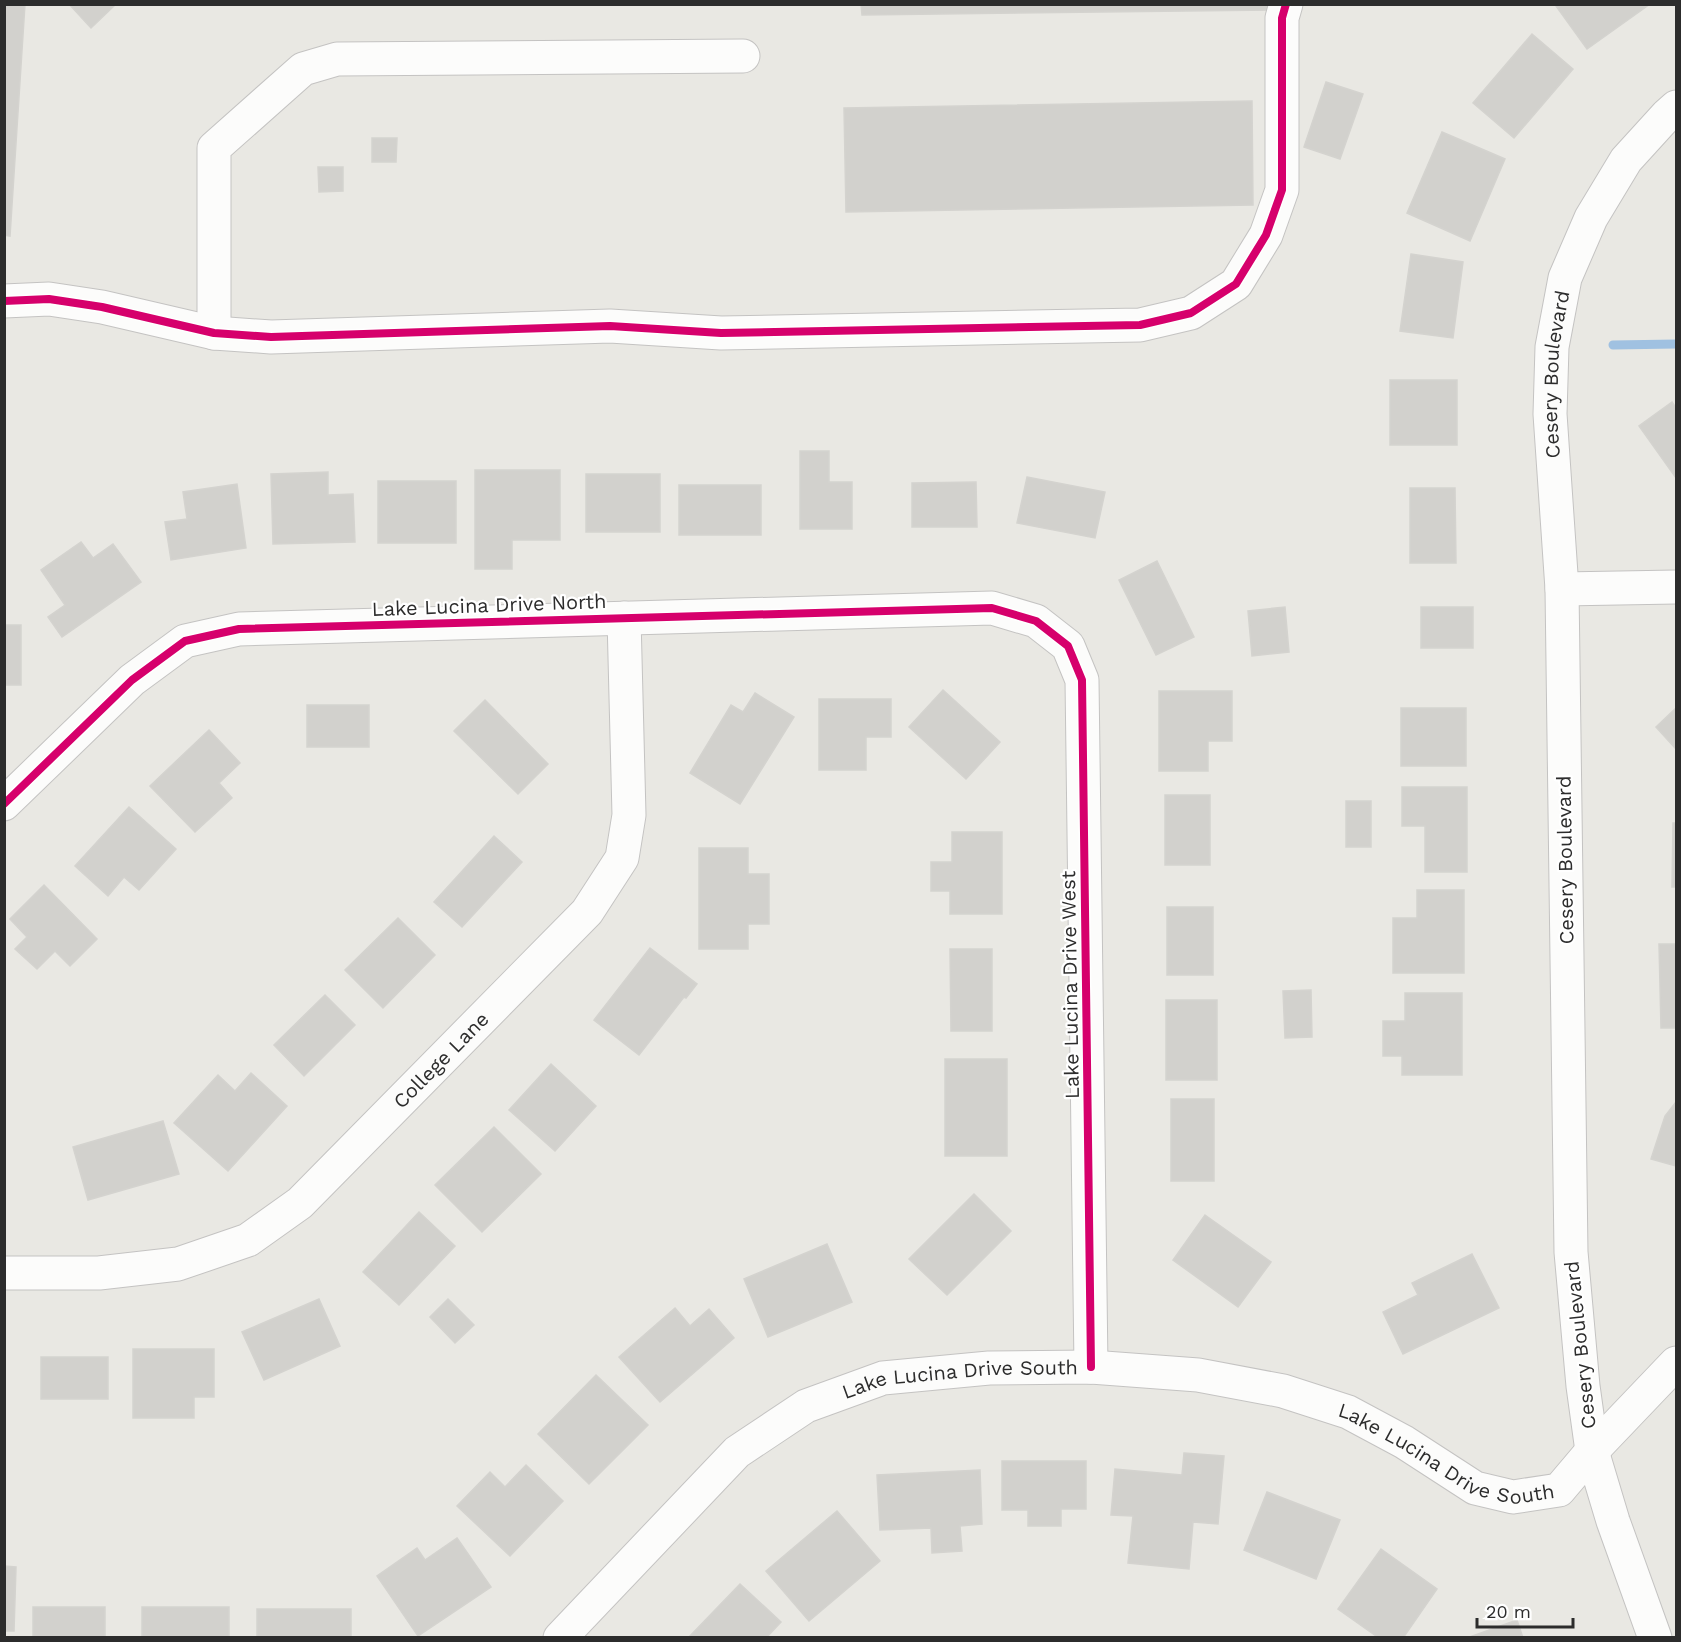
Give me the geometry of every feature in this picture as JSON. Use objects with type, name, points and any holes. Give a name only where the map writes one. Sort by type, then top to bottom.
[{"type":"street","points":[[4,301],[49,298],[102,307],[214,333],[271,337],[610,326],[721,333],[1140,325],[1191,313],[1236,284],[1266,235],[1282,190],[1282,18],[1286,4]]},
{"type":"street","points":[[214,333],[214,148],[303,69],[337,59],[743,56]]},
{"type":"street","name":"Cesery Boulevard","points":[[1656,1638],[1613,1521],[1592,1451],[1583,1386],[1571,1252],[1562,589],[1550,414],[1552,347],[1565,278],[1590,218],[1626,160],[1677,107]]},
{"type":"street","points":[[1562,589],[1677,587]]},
{"type":"street","name":"Lake Lucina Drive North","points":[[4,804],[132,680],[185,641],[239,629],[992,609],[1036,621]]},
{"type":"street","name":"College Lane","points":[[4,1273],[99,1272],[178,1264],[248,1240],[300,1203],[587,912],[622,858],[629,815],[624,618]]},
{"type":"street","name":"Lake Lucina Drive West","points":[[1036,621],[1068,646],[1082,680],[1091,1367]]},
{"type":"street","name":"Lake Lucina Drive South","points":[[560,1638],[736,1452],[806,1406],[883,1378],[989,1368],[1091,1367],[1198,1375],[1283,1390],[1347,1412],[1404,1442],[1475,1488],[1513,1497],[1559,1490],[1592,1451],[1677,1363]]},
{"type":"building","points":[[4,4],[25,4],[10,236],[4,235]]},
{"type":"building","points":[[69,4],[116,4],[91,28]]},
{"type":"building","points":[[861,4],[1270,4],[1271,10],[862,15]]},
{"type":"building","points":[[1559,4],[1650,4],[1587,49],[1556,6]]},
{"type":"building","points":[[1532,34],[1573,69],[1514,138],[1473,103]]},
{"type":"building","points":[[1326,82],[1363,94],[1340,159],[1304,147]]},
{"type":"building","points":[[1252,101],[1253,205],[846,212],[844,108]]},
{"type":"building","points":[[1442,132],[1505,159],[1470,241],[1407,213]]},
{"type":"building","points":[[372,138],[397,138],[396,162],[372,162]]},
{"type":"building","points":[[318,167],[343,167],[343,191],[319,192]]},
{"type":"building","points":[[1411,254],[1463,262],[1453,338],[1400,331]]},
{"type":"building","points":[[1390,380],[1457,380],[1457,445],[1390,445]]},
{"type":"building","points":[[1672,402],[1676,408],[1676,478],[1639,426]]},
{"type":"building","points":[[800,451],[829,451],[829,482],[852,482],[852,529],[800,529]]},
{"type":"building","points":[[475,470],[560,470],[560,540],[512,540],[512,569],[475,569]]},
{"type":"building","points":[[328,472],[328,495],[353,494],[355,542],[273,544],[271,474]]},
{"type":"building","points":[[586,474],[660,474],[660,532],[586,532]]},
{"type":"building","points":[[1027,477],[1105,492],[1095,538],[1017,523]]},
{"type":"building","points":[[378,481],[456,481],[456,543],[378,543]]},
{"type":"building","points":[[976,482],[977,527],[912,527],[912,483]]},
{"type":"building","points":[[237,484],[246,548],[171,560],[165,522],[187,519],[183,492]]},
{"type":"building","points":[[679,485],[761,485],[761,535],[679,535]]},
{"type":"building","points":[[1410,488],[1455,488],[1456,563],[1410,563]]},
{"type":"building","points":[[81,542],[93,558],[113,544],[141,582],[62,637],[48,617],[65,605],[41,570]]},
{"type":"building","points":[[1157,561],[1194,637],[1156,655],[1119,580]]},
{"type":"building","points":[[1285,607],[1289,652],[1252,656],[1248,611]]},
{"type":"building","points":[[1421,607],[1473,607],[1473,648],[1421,648]]},
{"type":"building","points":[[4,625],[21,625],[21,685],[4,685]]},
{"type":"building","points":[[943,690],[1000,742],[966,779],[909,727]]},
{"type":"building","points":[[1159,691],[1232,691],[1232,741],[1208,741],[1208,771],[1159,771]]},
{"type":"building","points":[[755,693],[794,717],[740,804],[690,773],[731,705],[743,712]]},
{"type":"building","points":[[819,699],[891,699],[891,737],[866,737],[866,770],[819,770]]},
{"type":"building","points":[[485,700],[548,764],[518,794],[454,731]]},
{"type":"building","points":[[307,705],[369,705],[369,747],[307,747]]},
{"type":"building","points":[[1401,708],[1466,708],[1466,766],[1401,766]]},
{"type":"building","points":[[1676,708],[1676,749],[1656,727]]},
{"type":"building","points":[[209,730],[240,763],[219,783],[232,798],[195,832],[150,786]]},
{"type":"building","points":[[1402,787],[1467,787],[1467,872],[1425,872],[1425,826],[1402,826]]},
{"type":"building","points":[[1165,795],[1210,795],[1210,865],[1165,865]]},
{"type":"building","points":[[1346,801],[1371,801],[1371,847],[1346,847]]},
{"type":"building","points":[[129,807],[176,849],[139,890],[124,877],[108,896],[75,866]]},
{"type":"building","points":[[1673,823],[1676,823],[1676,887],[1672,887]]},
{"type":"building","points":[[952,832],[1002,832],[1002,914],[950,914],[950,891],[931,891],[931,862],[952,862]]},
{"type":"building","points":[[494,836],[522,862],[462,927],[434,902]]},
{"type":"building","points":[[699,848],[748,848],[748,874],[769,874],[769,924],[748,924],[748,949],[699,949]]},
{"type":"building","points":[[44,885],[97,939],[70,966],[55,951],[37,969],[15,949],[27,937],[10,919]]},
{"type":"building","points":[[1417,890],[1464,890],[1464,973],[1393,973],[1393,918],[1417,918]]},
{"type":"building","points":[[1167,907],[1213,907],[1213,975],[1167,975]]},
{"type":"building","points":[[398,918],[435,955],[383,1008],[345,970]]},
{"type":"building","points":[[1659,944],[1676,944],[1676,1028],[1661,1028]]},
{"type":"building","points":[[650,948],[697,984],[686,998],[684,997],[639,1055],[594,1020]]},
{"type":"building","points":[[950,949],[992,949],[992,1031],[951,1031]]},
{"type":"building","points":[[1311,990],[1312,1037],[1285,1038],[1283,991]]},
{"type":"building","points":[[1405,993],[1462,993],[1462,1075],[1402,1075],[1402,1056],[1383,1056],[1383,1021],[1405,1021]]},
{"type":"building","points":[[325,995],[355,1025],[304,1076],[274,1045]]},
{"type":"building","points":[[1166,1000],[1217,1000],[1217,1080],[1166,1080]]},
{"type":"building","points":[[945,1059],[1007,1059],[1007,1156],[945,1156]]},
{"type":"building","points":[[551,1064],[596,1106],[555,1151],[509,1110]]},
{"type":"building","points":[[251,1073],[287,1106],[228,1171],[174,1123],[218,1075],[235,1091]]},
{"type":"building","points":[[1171,1099],[1214,1099],[1214,1181],[1171,1181]]},
{"type":"building","points":[[1676,1102],[1676,1166],[1651,1159],[1665,1116]]},
{"type":"building","points":[[163,1121],[179,1174],[88,1200],[73,1147]]},
{"type":"building","points":[[494,1127],[541,1174],[482,1232],[435,1185]]},
{"type":"building","points":[[974,1194],[1011,1231],[947,1295],[909,1259]]},
{"type":"building","points":[[419,1212],[455,1246],[399,1305],[363,1272]]},
{"type":"building","points":[[1205,1215],[1271,1262],[1238,1307],[1173,1260]]},
{"type":"building","points":[[827,1244],[852,1302],[768,1337],[744,1279]]},
{"type":"building","points":[[1472,1254],[1499,1308],[1403,1354],[1383,1312],[1418,1295],[1412,1283]]},
{"type":"building","points":[[319,1299],[340,1346],[264,1380],[242,1332]]},
{"type":"building","points":[[448,1299],[474,1325],[455,1343],[430,1317]]},
{"type":"building","points":[[675,1308],[690,1326],[709,1309],[734,1338],[660,1402],[619,1357]]},
{"type":"building","points":[[133,1349],[214,1349],[214,1397],[194,1397],[194,1418],[133,1418]]},
{"type":"building","points":[[41,1357],[108,1357],[108,1399],[41,1399]]},
{"type":"building","points":[[596,1375],[648,1425],[589,1484],[538,1434]]},
{"type":"building","points":[[1184,1453],[1224,1456],[1218,1524],[1193,1522],[1189,1569],[1128,1563],[1133,1516],[1111,1515],[1115,1469],[1182,1475]]},
{"type":"building","points":[[1002,1461],[1086,1461],[1086,1509],[1061,1509],[1061,1526],[1028,1526],[1028,1510],[1002,1510]]},
{"type":"building","points":[[526,1465],[563,1501],[510,1556],[457,1506],[490,1472],[505,1487]]},
{"type":"building","points":[[980,1470],[982,1524],[960,1526],[962,1551],[932,1553],[931,1528],[880,1530],[877,1475]]},
{"type":"building","points":[[1267,1492],[1340,1520],[1316,1579],[1244,1550]]},
{"type":"building","points":[[837,1511],[880,1561],[809,1621],[766,1571]]},
{"type":"building","points":[[457,1538],[491,1587],[418,1636],[377,1576],[417,1548],[425,1560]]},
{"type":"building","points":[[1381,1549],[1437,1589],[1403,1638],[1379,1638],[1338,1609]]},
{"type":"building","points":[[4,1566],[16,1567],[14,1631],[4,1631]]},
{"type":"building","points":[[740,1584],[781,1622],[766,1638],[688,1638]]},
{"type":"building","points":[[33,1607],[105,1607],[105,1638],[33,1638]]},
{"type":"building","points":[[142,1607],[229,1607],[229,1638],[142,1638]]},
{"type":"building","points":[[257,1609],[351,1609],[351,1638],[257,1638]]},
{"type":"building","points":[[1517,1620],[1523,1638],[1467,1638]]},
{"type":"waterway","points":[[1613,345],[1676,344]]},
{"type":"cycle path","points":[[4,301],[49,299],[102,307],[214,333],[271,337],[610,326],[721,333],[1140,325],[1191,313],[1236,284],[1266,235],[1282,190],[1282,18],[1286,4]]},
{"type":"cycle path","points":[[4,804],[132,680],[185,641],[239,629],[992,608],[1036,621],[1068,646],[1082,680],[1091,1367]]}]
